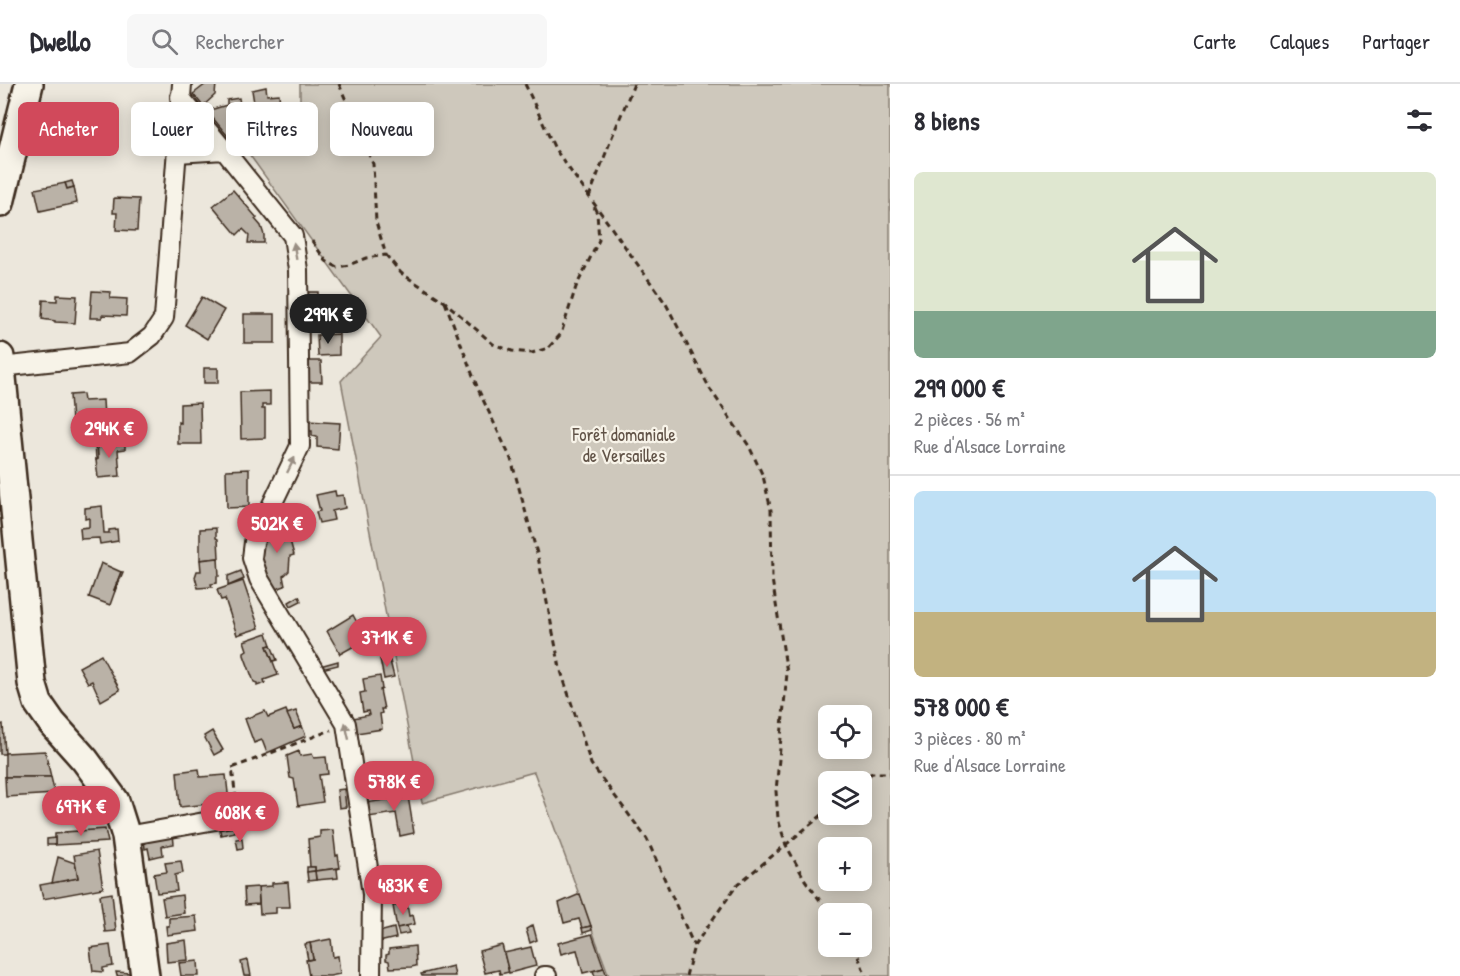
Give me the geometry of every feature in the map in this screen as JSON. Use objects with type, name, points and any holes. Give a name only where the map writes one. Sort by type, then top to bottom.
[{"type":"main road","points":[[0,203],[29,84]]},
{"type":"main road","points":[[1,362],[32,683],[38,703],[52,723],[85,760],[115,801],[126,836],[145,976]]},
{"type":"street","points":[[181,91],[224,150],[293,236],[298,270],[300,446],[254,542],[252,558],[259,579],[346,724],[372,894],[371,976]]},
{"type":"street","points":[[214,151],[224,150]]},
{"type":"street","points":[[1,362],[130,353],[152,336],[164,318],[177,156]]},
{"type":"street","points":[[126,836],[238,816]]},
{"type":"path","points":[[339,84],[373,164],[376,222],[386,255],[401,273],[446,302],[493,344],[512,351],[532,353],[548,348],[561,334],[576,287],[598,240],[597,213],[589,196],[634,84]]},
{"type":"path","points":[[525,84],[555,149],[666,304],[710,389],[749,446],[763,476],[771,510],[772,579],[787,674],[776,791],[778,819],[786,845],[805,880],[822,903]]},
{"type":"path","points":[[293,236],[307,235],[326,261],[337,267],[366,258],[386,255]]},
{"type":"path","points":[[446,302],[478,389],[511,459],[538,557],[560,668],[591,764],[647,839],[694,946]]},
{"type":"path","points":[[238,816],[232,768],[346,724]]},
{"type":"path","points":[[872,772],[890,773]]},
{"type":"path","points":[[686,976],[694,946],[736,885],[818,818]]},
{"type":"path","points":[[858,957],[866,976]]},
{"type":"green space","name":"Forêt domaniale de Versailles","points":[[300,84],[890,84],[890,976],[609,976],[534,772],[422,803],[341,381],[381,337],[250,156],[318,156],[318,102],[295,102],[300,101]]},
{"type":"building","points":[[206,84],[216,84],[215,95],[207,102],[200,102],[193,94]]},
{"type":"building","points":[[266,87],[267,95],[279,94],[280,102],[254,102],[252,90]]},
{"type":"building","points":[[239,98],[240,102],[227,102],[227,100]]},
{"type":"building","points":[[226,105],[226,134],[214,119],[214,109]]},
{"type":"building","points":[[72,181],[74,187],[67,189],[65,183]]},
{"type":"building","points":[[65,183],[67,189],[74,187],[77,203],[40,211],[35,189]]},
{"type":"building","points":[[233,190],[257,218],[255,219],[261,226],[264,243],[248,243],[249,235],[243,229],[237,235],[213,206]]},
{"type":"building","points":[[114,198],[139,199],[137,231],[116,230],[117,213],[113,213]]},
{"type":"building","points":[[92,291],[111,292],[110,298],[127,299],[126,316],[102,315],[102,318],[90,318]]},
{"type":"building","points":[[306,292],[318,292],[318,305],[306,306]]},
{"type":"building","points":[[57,295],[77,296],[75,323],[42,319],[43,300],[57,301]]},
{"type":"building","points":[[202,297],[224,310],[207,339],[185,325]]},
{"type":"building","points":[[244,314],[275,314],[275,343],[244,343]]},
{"type":"building","points":[[306,315],[320,316],[320,329],[306,330]]},
{"type":"building","points":[[339,334],[339,355],[318,356],[317,335]]},
{"type":"building","points":[[306,361],[321,361],[322,382],[307,382]]},
{"type":"building","points":[[204,368],[218,368],[218,383],[204,383]]},
{"type":"building","points":[[270,391],[270,405],[262,405],[262,409],[265,409],[265,438],[241,439],[240,392]]},
{"type":"building","points":[[83,394],[84,401],[103,400],[104,418],[72,422],[70,395]]},
{"type":"building","points":[[200,403],[201,444],[178,444],[180,404]]},
{"type":"building","points":[[307,421],[340,423],[338,449],[317,447],[317,437],[312,436],[312,431],[307,431]]},
{"type":"building","points":[[125,441],[125,449],[118,450],[120,476],[98,478],[97,443]]},
{"type":"building","points":[[95,443],[97,443],[98,459],[96,460]]},
{"type":"building","points":[[249,469],[249,507],[227,508],[226,470]]},
{"type":"building","points":[[335,491],[336,496],[343,495],[345,508],[332,511],[334,520],[319,523],[316,512],[320,511],[316,495]]},
{"type":"building","points":[[102,506],[104,533],[117,529],[118,541],[100,544],[99,538],[81,539],[80,528],[89,527],[89,518],[85,519],[85,508]]},
{"type":"building","points":[[278,513],[285,516],[280,528],[272,524]]},
{"type":"building","points":[[257,517],[251,531],[240,526],[243,518]]},
{"type":"building","points":[[272,524],[280,528],[282,532],[292,526],[295,535],[289,537],[294,555],[290,556],[289,571],[283,576],[285,586],[276,589],[260,556],[262,545]]},
{"type":"building","points":[[216,528],[219,558],[200,560],[200,529]]},
{"type":"building","points":[[218,558],[217,583],[211,584],[212,587],[198,588],[195,577],[197,571],[201,571],[200,560]]},
{"type":"building","points":[[101,563],[121,572],[110,605],[89,597]]},
{"type":"building","points":[[241,571],[244,579],[228,586],[228,576]]},
{"type":"building","points":[[123,572],[115,591],[114,590]]},
{"type":"building","points":[[243,581],[259,628],[237,635],[225,599],[221,600],[217,590]]},
{"type":"building","points":[[299,596],[301,601],[291,606],[289,602]]},
{"type":"building","points":[[353,615],[360,628],[352,633],[358,644],[340,654],[327,631]]},
{"type":"building","points":[[384,630],[389,657],[384,658],[378,631]]},
{"type":"building","points":[[267,633],[271,645],[267,646],[278,675],[264,680],[265,683],[257,686],[244,655],[247,650],[244,641]]},
{"type":"building","points":[[271,645],[277,660],[273,661],[267,646]]},
{"type":"building","points":[[101,655],[120,690],[101,701],[92,681],[88,683],[79,667]]},
{"type":"building","points":[[389,657],[394,677],[384,679],[380,659]]},
{"type":"building","points":[[338,661],[338,665],[322,669],[320,666]]},
{"type":"building","points":[[380,676],[384,709],[381,709],[380,714],[382,729],[357,733],[353,718],[369,715],[368,711],[363,712],[360,693],[365,692],[363,679]]},
{"type":"building","points":[[286,710],[294,729],[302,726],[306,736],[267,753],[262,740],[254,743],[245,719],[265,711],[268,717]]},
{"type":"building","points":[[296,711],[302,726],[294,729],[287,714]]},
{"type":"building","points":[[3,724],[5,754],[0,754],[0,725]]},
{"type":"building","points":[[212,731],[223,750],[214,755],[204,736]]},
{"type":"building","points":[[45,751],[51,777],[5,777],[5,753]]},
{"type":"building","points":[[299,751],[300,756],[312,754],[314,758],[326,757],[328,774],[319,775],[323,802],[298,806],[294,779],[290,778],[287,756]]},
{"type":"building","points":[[199,769],[200,777],[226,775],[229,802],[180,807],[177,772]]},
{"type":"building","points":[[5,777],[51,777],[55,794],[6,797]]},
{"type":"building","points":[[344,789],[346,807],[339,808],[337,790]]},
{"type":"building","points":[[408,796],[414,833],[400,836],[396,813],[368,817],[366,803]]},
{"type":"building","points":[[243,822],[244,828],[234,830],[233,823]]},
{"type":"building","points":[[233,823],[235,832],[221,835],[219,826]]},
{"type":"building","points":[[105,829],[108,842],[55,845],[55,834]]},
{"type":"building","points":[[333,830],[340,868],[315,871],[315,867],[310,867],[308,839],[320,837],[320,831]]},
{"type":"building","points":[[173,834],[174,844],[162,846],[163,855],[150,858],[148,848],[145,849],[144,839]]},
{"type":"building","points":[[55,838],[55,845],[47,845],[47,839]]},
{"type":"building","points":[[242,838],[243,848],[238,849],[236,839]]},
{"type":"building","points":[[97,851],[103,888],[43,899],[40,885],[78,878],[74,855]]},
{"type":"building","points":[[58,857],[75,863],[78,878],[52,883]]},
{"type":"building","points":[[181,861],[183,873],[175,875],[177,891],[157,893],[154,874],[167,872],[165,863]]},
{"type":"building","points":[[307,867],[315,867],[315,871],[307,872]]},
{"type":"building","points":[[340,868],[337,869],[338,878],[316,880],[315,871]]},
{"type":"building","points":[[315,871],[316,880],[308,881],[307,872]]},
{"type":"building","points":[[288,882],[290,907],[276,907],[276,913],[260,914],[258,887]]},
{"type":"building","points":[[258,887],[259,904],[245,905],[244,888]]},
{"type":"building","points":[[112,893],[116,931],[105,932],[100,895]]},
{"type":"building","points":[[580,894],[591,926],[582,928],[579,919],[564,923],[559,903]]},
{"type":"building","points":[[182,895],[184,913],[165,916],[162,898]]},
{"type":"building","points":[[407,904],[409,916],[413,915],[415,924],[397,928],[393,906]]},
{"type":"building","points":[[196,916],[198,931],[167,935],[166,926],[169,926],[169,918]]},
{"type":"building","points":[[533,925],[537,940],[530,943],[526,929]]},
{"type":"building","points":[[407,926],[409,933],[399,935],[397,928]]},
{"type":"building","points":[[591,926],[592,930],[583,933],[582,928]]},
{"type":"building","points":[[394,928],[396,938],[379,942],[379,932]]},
{"type":"building","points":[[592,934],[604,968],[583,973],[577,950],[561,954],[558,943]]},
{"type":"building","points":[[331,939],[333,957],[338,956],[340,974],[309,976],[306,960],[313,959],[310,943]]},
{"type":"building","points":[[186,940],[188,960],[167,962],[166,943]]},
{"type":"building","points":[[310,943],[313,959],[308,960],[305,944]]},
{"type":"building","points":[[110,945],[113,966],[103,968],[103,972],[93,971],[90,948]]},
{"type":"building","points":[[502,945],[509,972],[500,974],[499,970],[485,973],[479,951]]},
{"type":"building","points":[[415,946],[416,966],[390,968],[389,961],[386,960],[389,949]]},
{"type":"building","points":[[531,947],[536,966],[509,973],[504,953]]},
{"type":"building","points":[[248,960],[251,976],[244,976],[241,962]]},
{"type":"building","points":[[198,961],[199,976],[181,976],[179,963]]},
{"type":"building","points":[[453,966],[455,976],[422,976],[421,974]]},
{"type":"building","points":[[604,968],[607,976],[595,976],[593,971]]},
{"type":"building","points":[[116,972],[130,973],[131,976],[117,976]]}]
